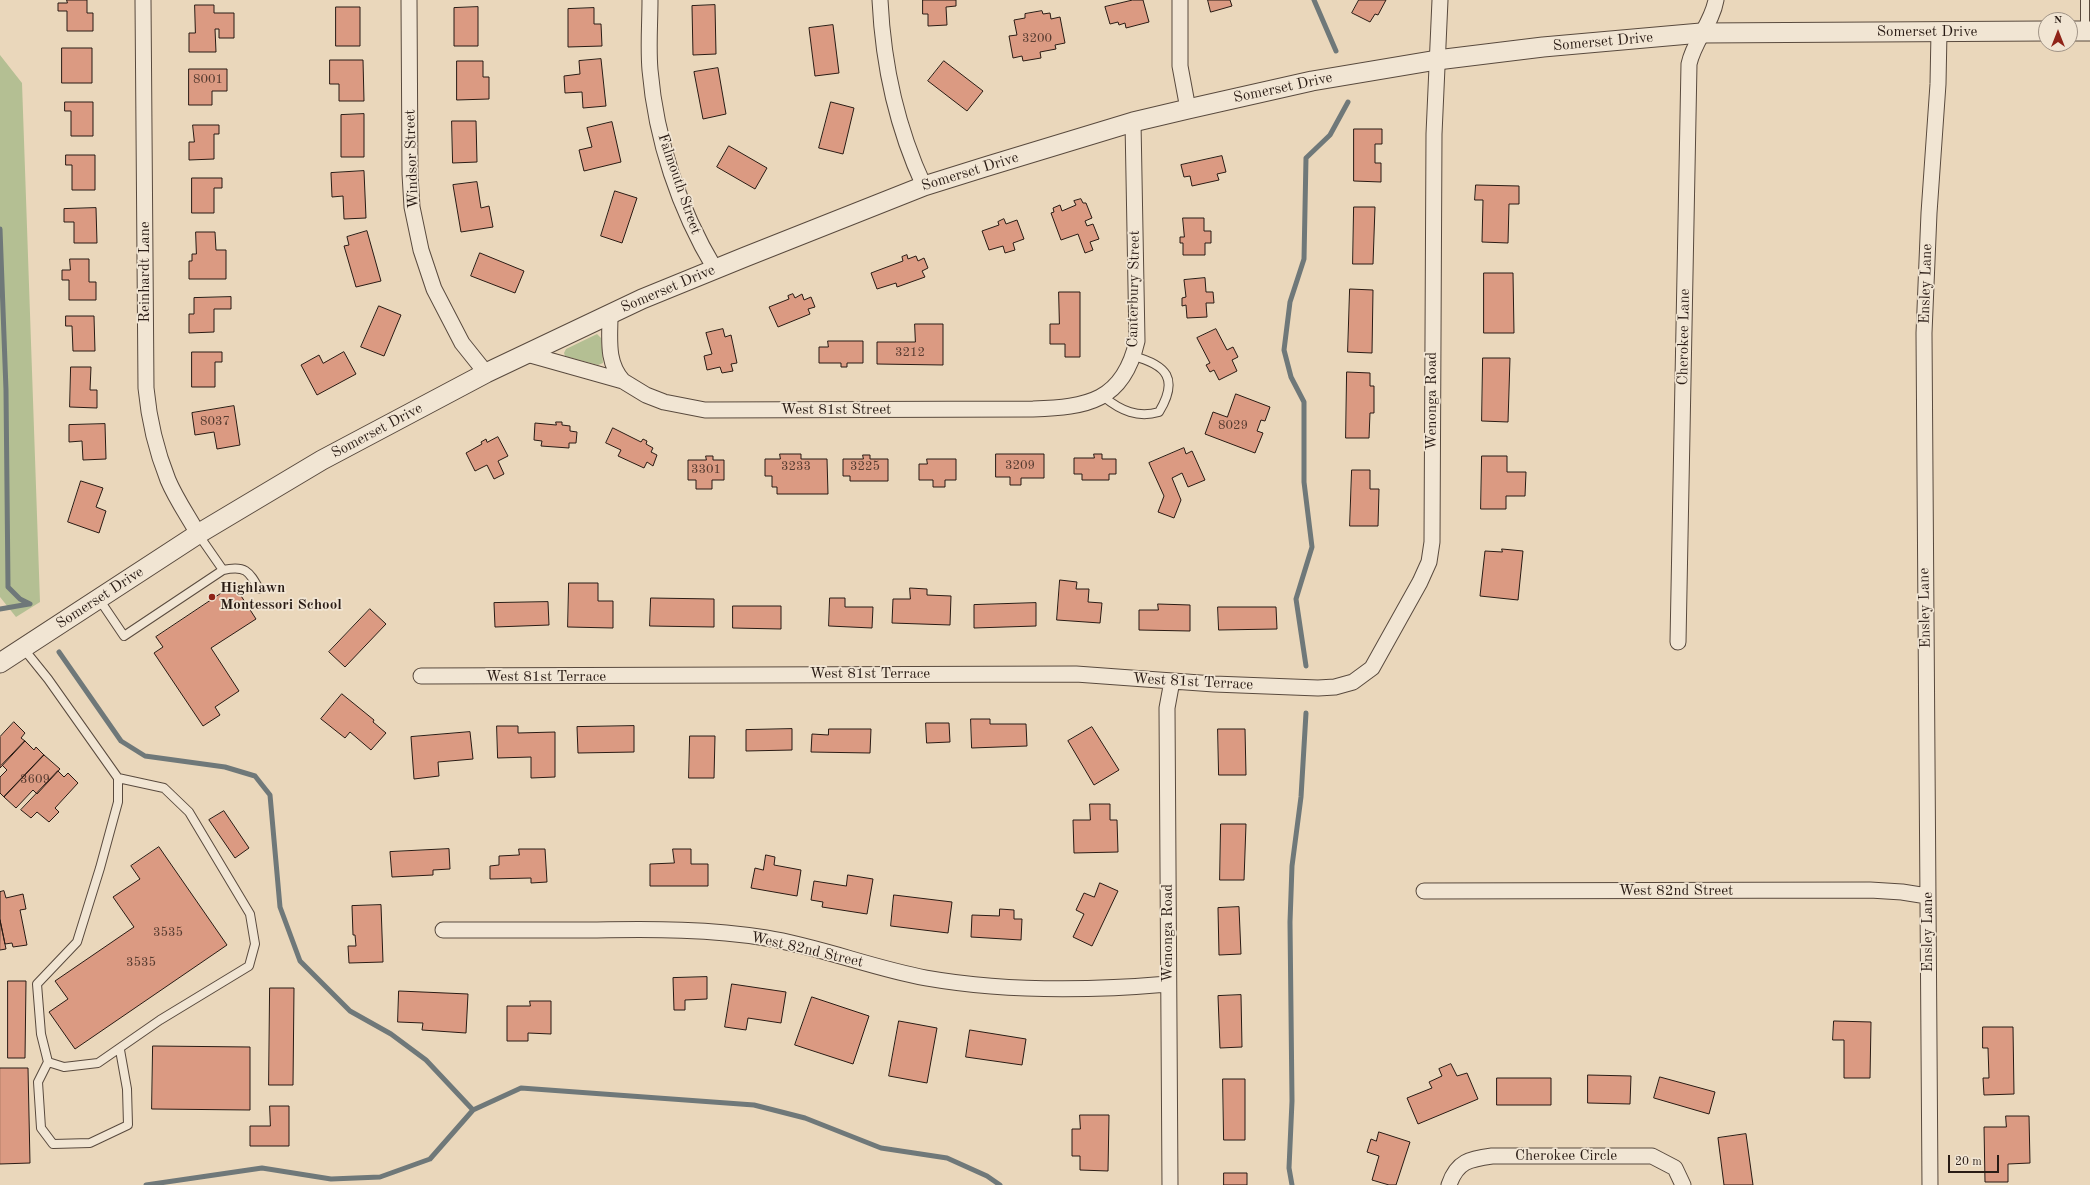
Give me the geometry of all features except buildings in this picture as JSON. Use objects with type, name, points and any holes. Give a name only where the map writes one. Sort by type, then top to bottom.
[{"type":"street","name":"Reinhardt Lane","points":[[143,0],[146,388],[149,416],[158,454],[169,482],[198,534]]},
{"type":"street","name":"Windsor Street","points":[[409,0],[410,174],[412,207],[421,250],[434,289],[462,343],[486,373]]},
{"type":"street","name":"Falmouth Street","points":[[650,0],[650,69],[656,112],[666,156],[686,213],[700,243],[716,269]]},
{"type":"street","points":[[880,0],[887,63],[899,117],[912,159],[924,186]]},
{"type":"street","points":[[1180,0],[1180,66],[1188,109]]},
{"type":"street","name":"Wenonga Road","points":[[1318,688],[1335,687],[1353,682],[1372,668],[1420,582],[1429,562],[1432,542],[1434,134],[1440,0]]},
{"type":"street","name":"Cherokee Lane","points":[[1678,642],[1688,79],[1692,52],[1701,33],[1714,13],[1716,0]]},
{"type":"street","name":"Somerset Drive","points":[[0,663],[198,534],[322,460],[486,373],[642,299],[924,186],[1133,122],[1312,81],[1437,60],[1551,46],[1701,33],[2038,31]]},
{"type":"street","name":"Ensley Lane","points":[[1930,1185],[1924,333],[1929,213],[1938,84],[1939,32]]},
{"type":"street","name":"Canterbury Street","points":[[1056,408],[1085,404],[1104,397],[1127,370],[1133,356],[1137,324],[1133,122]]},
{"type":"street","name":"West 81st Street","points":[[610,315],[611,363],[615,372],[623,381]]},
{"type":"street","name":"West 81st Street","points":[[527,354],[623,381],[646,395],[664,402],[704,410],[1056,408]]},
{"type":"street","name":"West 81st Terrace","points":[[421,676],[1076,674],[1172,681],[1318,688]]},
{"type":"street","name":"Wenonga Road","points":[[1170,1185],[1167,708],[1172,681]]},
{"type":"street","name":"West 82nd Street","points":[[1424,891],[1870,890],[1902,892],[1927,896]]},
{"type":"street","name":"West 82nd Street","points":[[443,930],[663,929],[716,932],[767,938],[814,948],[891,970],[926,978],[975,985],[1119,988],[1168,984]]},
{"type":"street","name":"Cherokee Circle","points":[[1449,1185],[1453,1172],[1469,1159],[1492,1156],[1652,1156],[1675,1168],[1683,1185]]},
{"type":"lane","points":[[2082,31],[2085,0]]},
{"type":"lane","points":[[1104,397],[1113,405],[1131,412],[1146,416],[1159,412],[1167,399],[1170,385],[1164,373],[1152,361],[1133,356]]},
{"type":"lane","points":[[198,534],[224,570]]},
{"type":"lane","points":[[99,599],[124,636],[224,570],[242,569],[250,574],[259,589]]},
{"type":"lane","points":[[24,648],[48,679],[118,778],[118,802],[100,868],[77,942],[37,984],[41,1034],[48,1062],[38,1082],[40,1128],[53,1144],[90,1143],[128,1125],[127,1089],[120,1050]]},
{"type":"lane","points":[[48,1062],[64,1067],[98,1063],[120,1050],[160,1020],[249,966],[255,944],[250,914],[189,812],[164,788],[118,778]]},
{"type":"green space","points":[[0,55],[22,83],[40,602],[16,617],[0,597]]},
{"type":"green space","points":[[597,334],[601,338],[603,363],[598,365],[565,356],[564,353],[566,349]]},
{"type":"waterway","points":[[1314,0],[1336,51]]},
{"type":"waterway","points":[[1306,666],[1296,599],[1312,547],[1304,482],[1304,402],[1291,377],[1284,350],[1290,302],[1304,259],[1306,158],[1330,135],[1348,102]]},
{"type":"waterway","points":[[0,229],[6,390],[8,587],[20,599],[30,604]]},
{"type":"waterway","points":[[0,609],[29,604]]},
{"type":"waterway","points":[[59,652],[121,741],[145,756],[225,767],[255,776],[270,795],[280,907],[300,961],[350,1011],[391,1034],[426,1060],[473,1110]]},
{"type":"waterway","points":[[1292,1185],[1289,1168],[1292,1101],[1290,922],[1292,866],[1301,797],[1306,713]]},
{"type":"waterway","points":[[146,1185],[262,1168],[331,1179],[380,1177],[430,1159],[473,1110],[521,1088],[754,1105],[805,1118],[881,1148],[947,1158],[987,1176],[1000,1185]]},
{"type":"place","name":"Highlawn Montessori School","points":[[212,597]]}]
